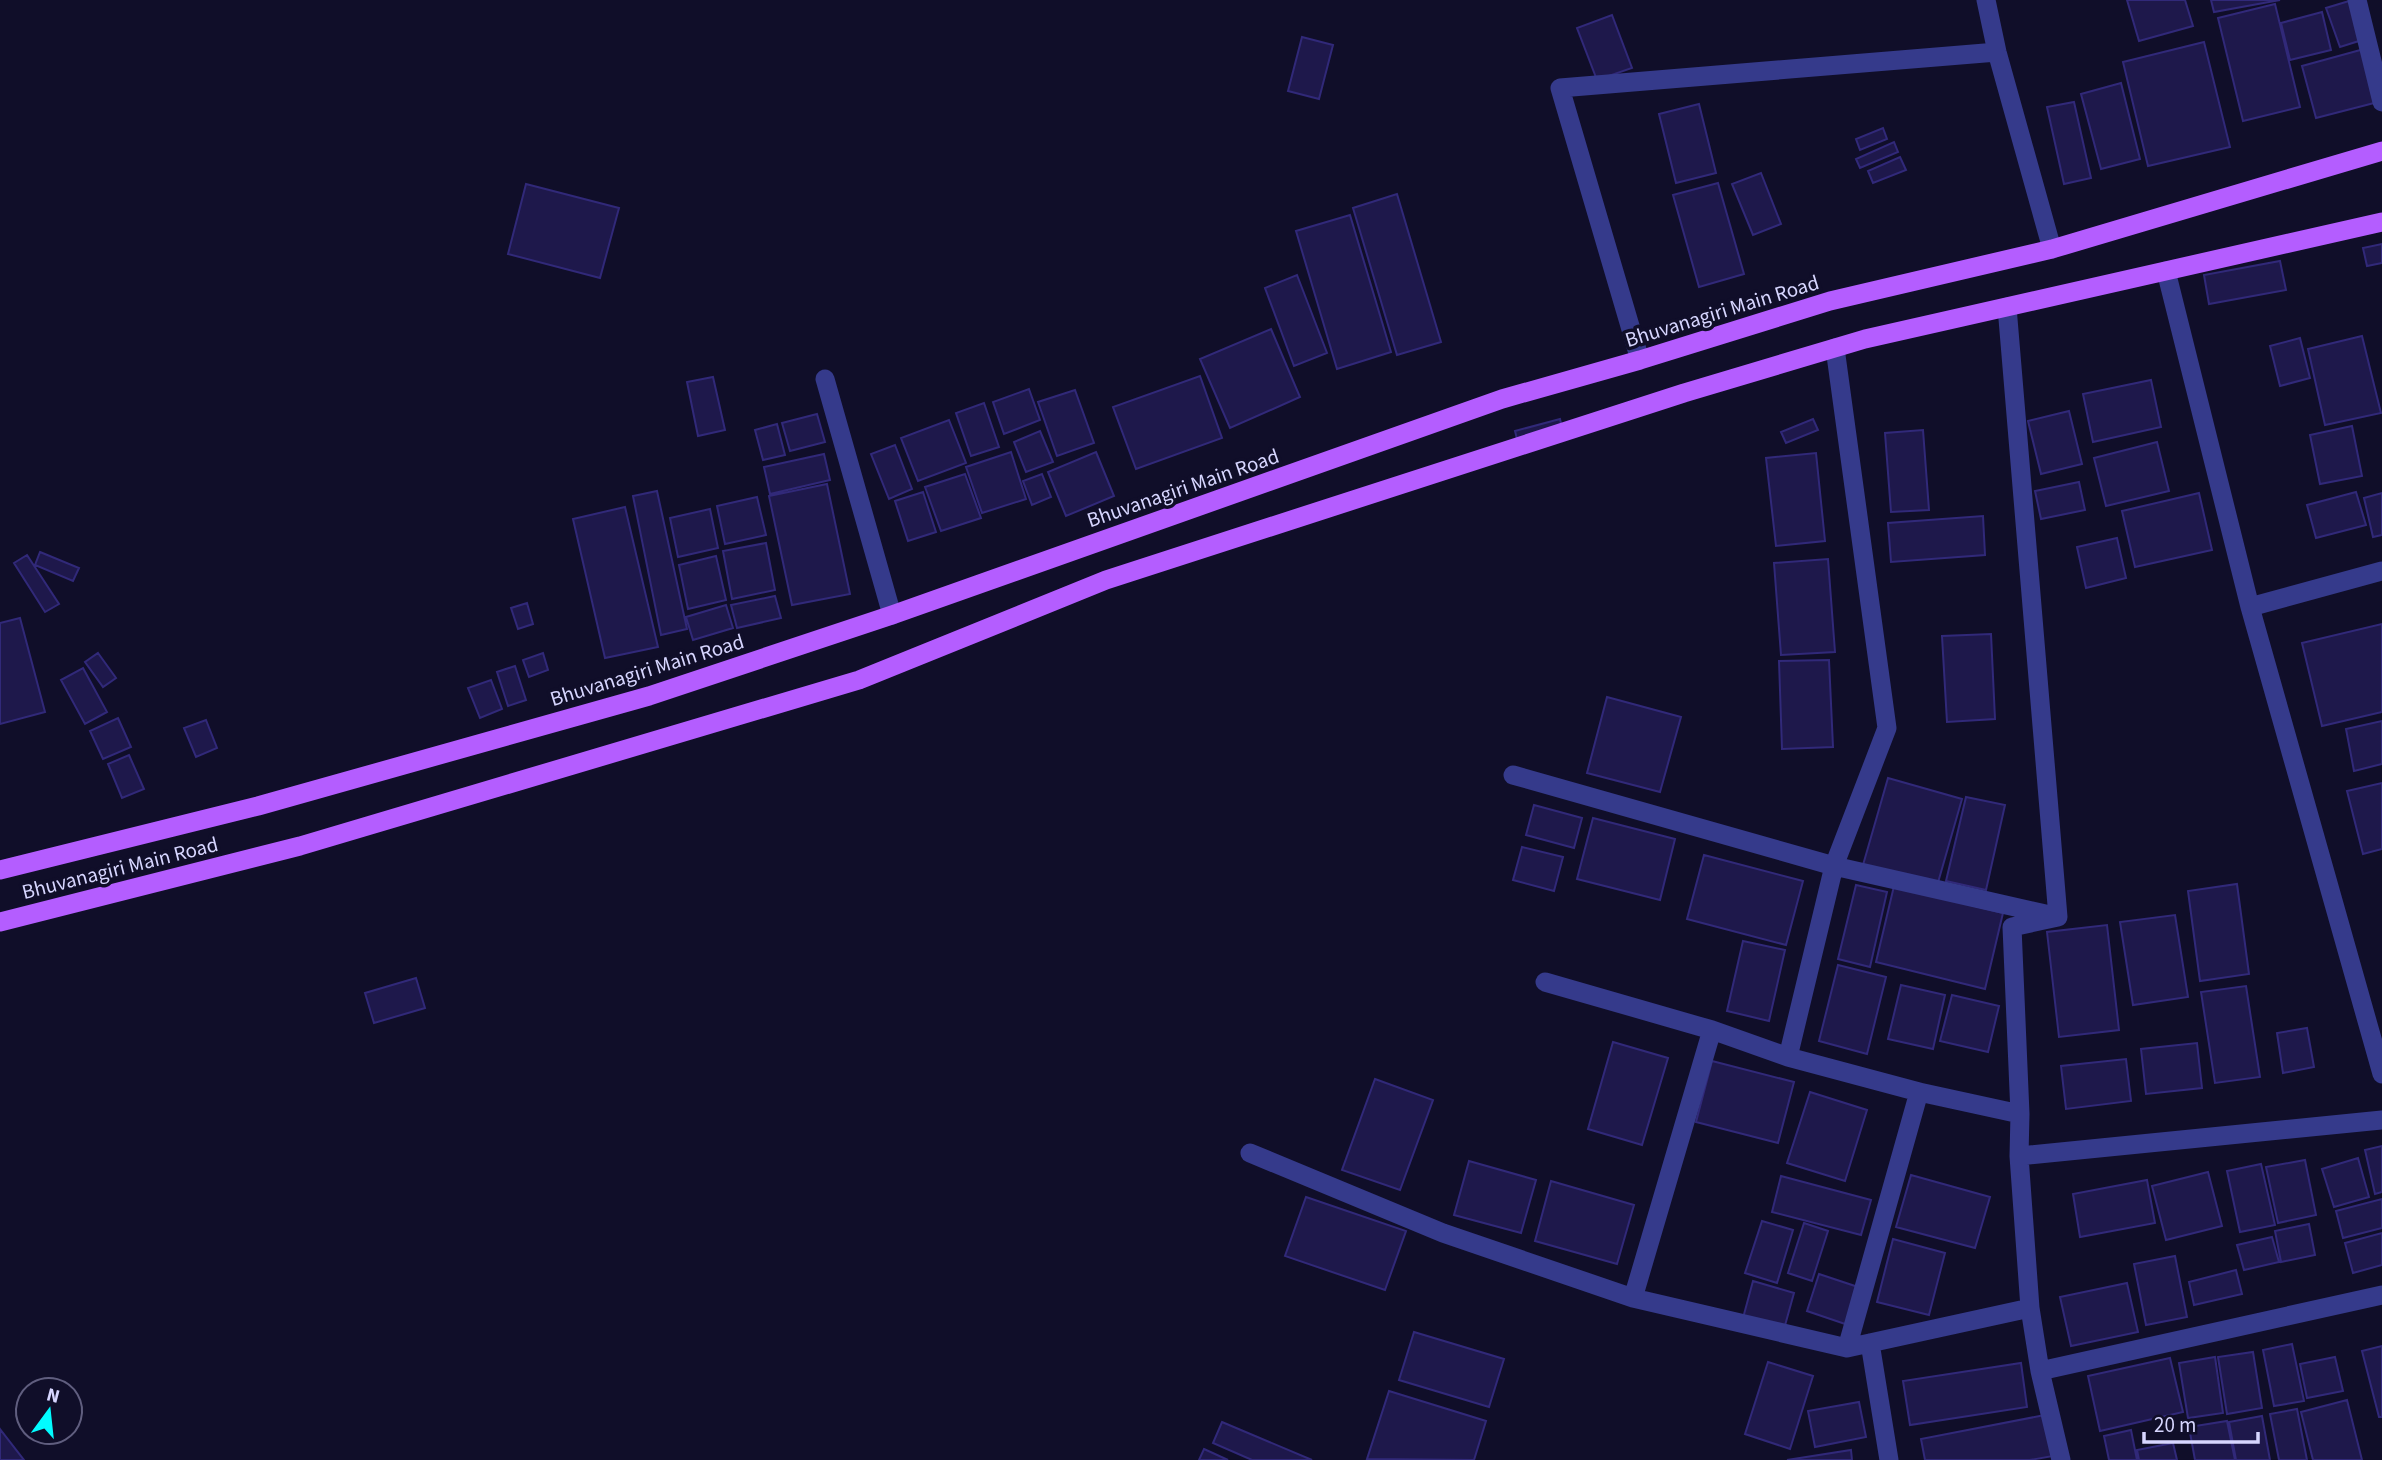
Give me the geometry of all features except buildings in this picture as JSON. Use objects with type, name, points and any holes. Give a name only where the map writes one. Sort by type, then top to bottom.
[{"type":"main road","name":"Bhuvanagiri Main Road","points":[[0,870],[258,806],[649,696],[892,615],[1502,399],[1640,360],[1830,301],[2052,248],[2382,151]]},
{"type":"main road","name":"Bhuvanagiri Main Road","points":[[0,922],[300,846],[859,680],[1106,580],[1684,393],[1835,348],[2382,222]]},
{"type":"street","points":[[1986,0],[1997,52],[2052,248]]},
{"type":"street","points":[[2357,0],[2382,102]]},
{"type":"street","points":[[1640,360],[1559,88],[1997,52]]},
{"type":"street","points":[[2166,271],[2250,607],[2382,1074]]},
{"type":"street","points":[[2007,307],[2058,917]]},
{"type":"street","points":[[1788,1057],[1834,866],[1887,728],[1835,348]]},
{"type":"street","points":[[825,379],[892,615]]},
{"type":"street","points":[[2250,607],[2382,571]]},
{"type":"street","points":[[1513,775],[1834,866],[2058,917]]},
{"type":"street","points":[[2058,917],[2012,927],[2020,1114],[2019,1156],[2030,1308],[2040,1371],[2061,1460]]},
{"type":"street","points":[[1545,982],[1712,1030],[1788,1057],[1919,1092],[2020,1114]]},
{"type":"street","points":[[1633,1298],[1712,1030]]},
{"type":"street","points":[[1847,1348],[1919,1092]]},
{"type":"street","points":[[2019,1156],[2382,1120]]},
{"type":"street","points":[[1250,1153],[1443,1233],[1633,1298],[1847,1348],[2030,1308]]},
{"type":"street","points":[[2040,1371],[2382,1295]]},
{"type":"street","points":[[1870,1343],[1889,1460]]}]
